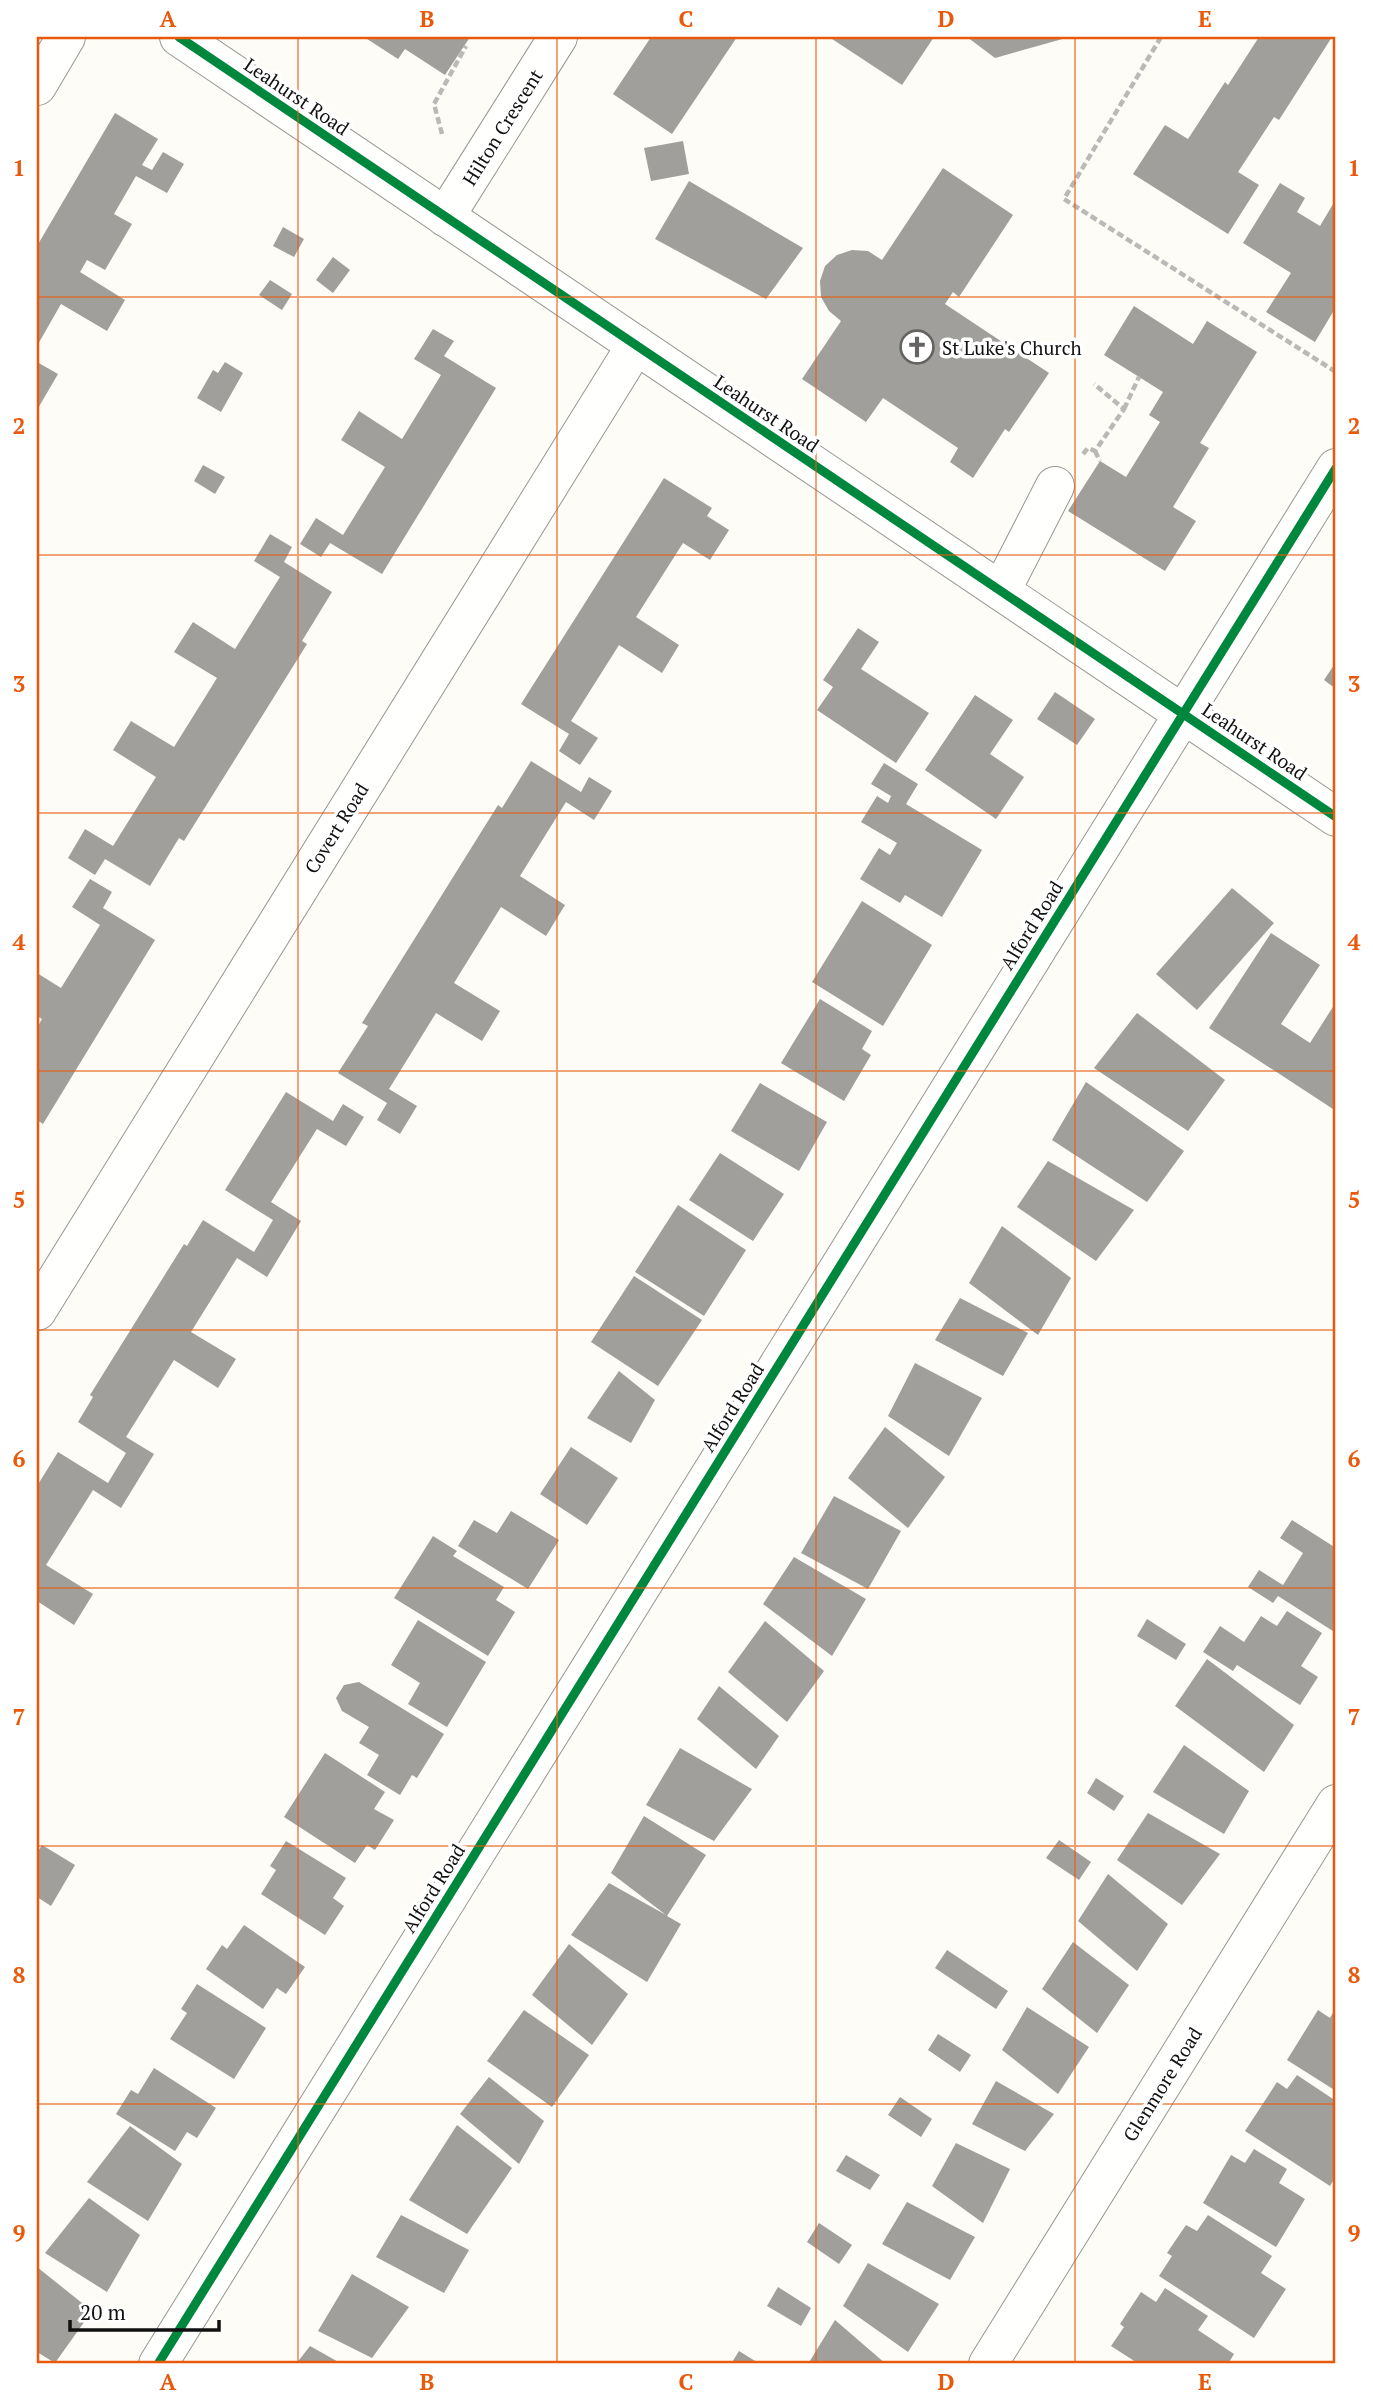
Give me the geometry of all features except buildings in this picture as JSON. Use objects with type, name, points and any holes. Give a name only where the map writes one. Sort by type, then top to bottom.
[{"type":"street","points":[[37,86],[66,37]]},
{"type":"street","name":"Leahurst Road","points":[[179,37],[452,206],[636,345],[1336,817]]},
{"type":"street","name":"Hilton Crescent","points":[[452,206],[558,37]]},
{"type":"street","name":"Covert Road","points":[[37,1311],[636,345]]},
{"type":"street","name":"Alford Road","points":[[158,2364],[1336,468]]},
{"type":"street","points":[[1001,591],[1055,486]]},
{"type":"street","name":"Glenmore Road","points":[[988,2364],[1336,1804]]},
{"type":"path","points":[[1161,37],[1064,199],[1336,372]]},
{"type":"path","points":[[452,206],[434,103],[466,46]]},
{"type":"path","points":[[1096,451],[1124,409],[1139,377]]},
{"type":"path","points":[[1094,384],[1124,409]]},
{"type":"path","points":[[1055,486],[1088,447],[1096,451],[1100,461]]},
{"type":"cycle path","points":[[179,37],[1336,817]]},
{"type":"cycle path","points":[[158,2364],[1336,468]]},
{"type":"place","name":"St Luke's Church","points":[[917,347]]}]
